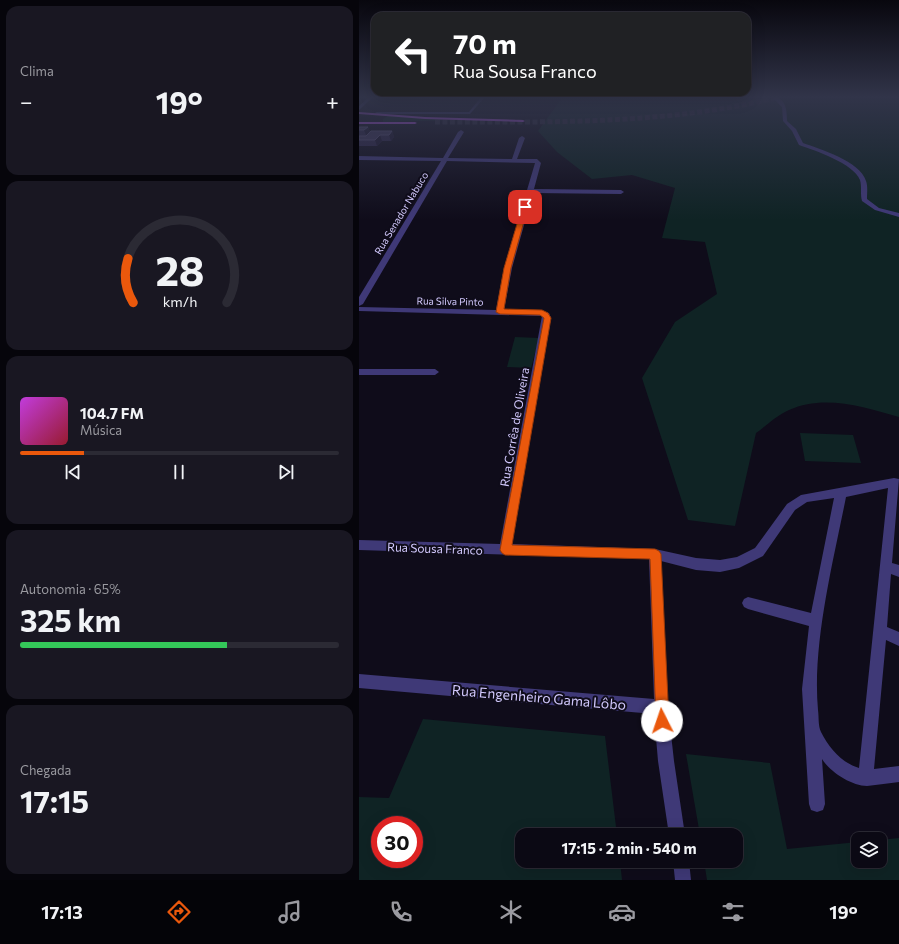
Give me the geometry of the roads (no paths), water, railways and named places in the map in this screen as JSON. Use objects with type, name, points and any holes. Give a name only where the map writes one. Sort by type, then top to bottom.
[{"type":"street","name":"Rua Senador Nabuco","points":[[359,304],[457,138]]},
{"type":"street","points":[[514,160],[522,138]]},
{"type":"street","points":[[798,138],[801,144],[823,152],[853,167],[863,180],[864,200],[877,209],[899,216]]},
{"type":"street","points":[[359,158],[533,160],[538,163],[508,268],[500,312]]},
{"type":"street","points":[[530,191],[621,192]]},
{"type":"street","name":"Rua Silva Pinto","points":[[359,310],[542,313]]},
{"type":"street","name":"Rua Corrêa de Oliveira","points":[[505,550],[547,318],[546,315],[542,313]]},
{"type":"street","points":[[359,372],[435,372]]},
{"type":"street","points":[[866,778],[880,631],[893,569],[897,482]]},
{"type":"street","name":"Rua Sousa Franco","points":[[359,545],[655,554],[696,564],[720,566],[739,562],[759,552],[791,507],[805,498],[841,493],[864,487],[897,482]]},
{"type":"street","points":[[817,804],[809,689],[816,621],[841,493]]},
{"type":"street","points":[[655,554],[661,707],[666,761],[676,828]]},
{"type":"street","points":[[748,603],[816,621]]},
{"type":"street","points":[[880,631],[899,640]]},
{"type":"street","name":"Rua Engenheiro Gama Lôbo","points":[[359,681],[661,707]]},
{"type":"street","points":[[813,733],[832,761],[847,772],[866,778],[899,774]]},
{"type":"street","points":[[682,868],[683,880]]}]
